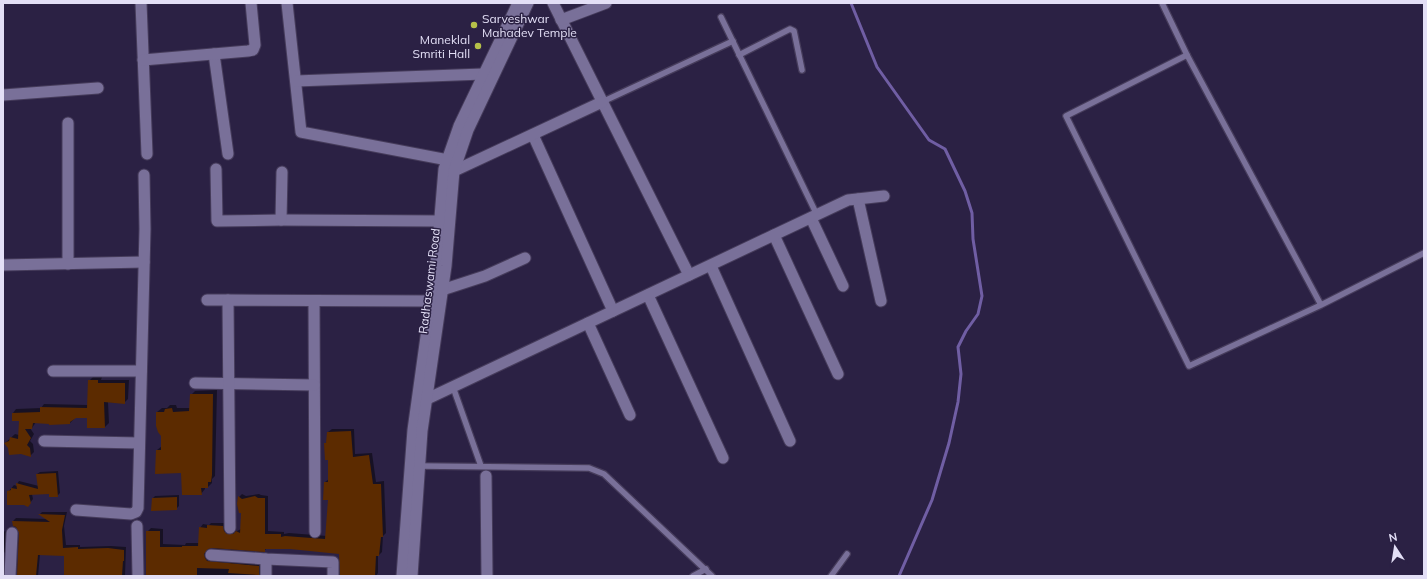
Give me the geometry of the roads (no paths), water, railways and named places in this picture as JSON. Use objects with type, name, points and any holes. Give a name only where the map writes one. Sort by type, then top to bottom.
[{"type":"street","points":[[141,3],[147,154]]},
{"type":"street","points":[[143,60],[253,50],[255,44],[251,3]]},
{"type":"street","points":[[287,3],[301,132],[448,160]]},
{"type":"street","name":"Radhaswami Road","points":[[402,576],[413,430],[436,265],[444,169],[459,126],[518,3]]},
{"type":"street","name":"Radhaswami Road","points":[[412,576],[420,466],[427,399],[442,290],[454,172],[468,130],[528,3]]},
{"type":"street","points":[[552,3],[689,275]]},
{"type":"street","points":[[561,20],[606,3]]},
{"type":"street","points":[[214,54],[228,154]]},
{"type":"street","points":[[296,81],[483,74]]},
{"type":"street","points":[[3,95],[98,88]]},
{"type":"street","points":[[454,172],[602,102]]},
{"type":"street","points":[[68,123],[68,264]]},
{"type":"street","points":[[533,135],[613,311]]},
{"type":"street","points":[[216,169],[216,221],[440,221]]},
{"type":"street","points":[[282,172],[282,220]]},
{"type":"street","points":[[76,510],[131,514],[136,512],[138,508],[144,262],[144,175]]},
{"type":"street","points":[[427,399],[848,200],[884,196]]},
{"type":"street","points":[[858,199],[881,302]]},
{"type":"street","points":[[814,216],[843,286]]},
{"type":"street","points":[[774,235],[838,374]]},
{"type":"street","points":[[442,290],[485,276],[525,258]]},
{"type":"street","points":[[3,265],[144,262]]},
{"type":"street","points":[[711,266],[790,441]]},
{"type":"street","points":[[648,295],[723,458]]},
{"type":"street","points":[[207,300],[431,301]]},
{"type":"street","points":[[228,300],[230,528]]},
{"type":"street","points":[[314,301],[315,532]]},
{"type":"street","points":[[588,323],[630,415]]},
{"type":"street","points":[[53,371],[141,371]]},
{"type":"street","points":[[194,384],[314,385]]},
{"type":"street","points":[[44,441],[139,443]]},
{"type":"street","points":[[483,471],[487,576]]},
{"type":"street","points":[[137,526],[138,576]]},
{"type":"street","points":[[10,576],[12,533]]},
{"type":"street","points":[[211,555],[334,562],[333,576]]},
{"type":"street","points":[[266,559],[266,576]]},
{"type":"lane","points":[[1162,3],[1187,55],[1321,305]]},
{"type":"lane","points":[[721,17],[814,216]]},
{"type":"lane","points":[[739,55],[790,29],[794,31],[802,70]]},
{"type":"lane","points":[[602,102],[733,42]]},
{"type":"lane","points":[[1187,55],[1066,116],[1189,366],[1321,305],[1424,253]]},
{"type":"lane","points":[[453,387],[483,471]]},
{"type":"lane","points":[[420,466],[483,471],[589,468],[604,474],[712,576]]},
{"type":"lane","points":[[831,576],[846,554]]},
{"type":"lane","points":[[693,576],[706,569]]},
{"type":"waterway","points":[[851,3],[877,67],[929,140],[945,149],[965,191],[972,213],[973,239],[982,296],[978,314],[966,331],[958,347],[961,374],[958,402],[949,443],[932,500],[899,576]]},
{"type":"place","name":"Sarveshwar Mahadev Temple","points":[[474,25]]},
{"type":"place","name":"Maneklal Smriti Hall","points":[[478,46]]}]
